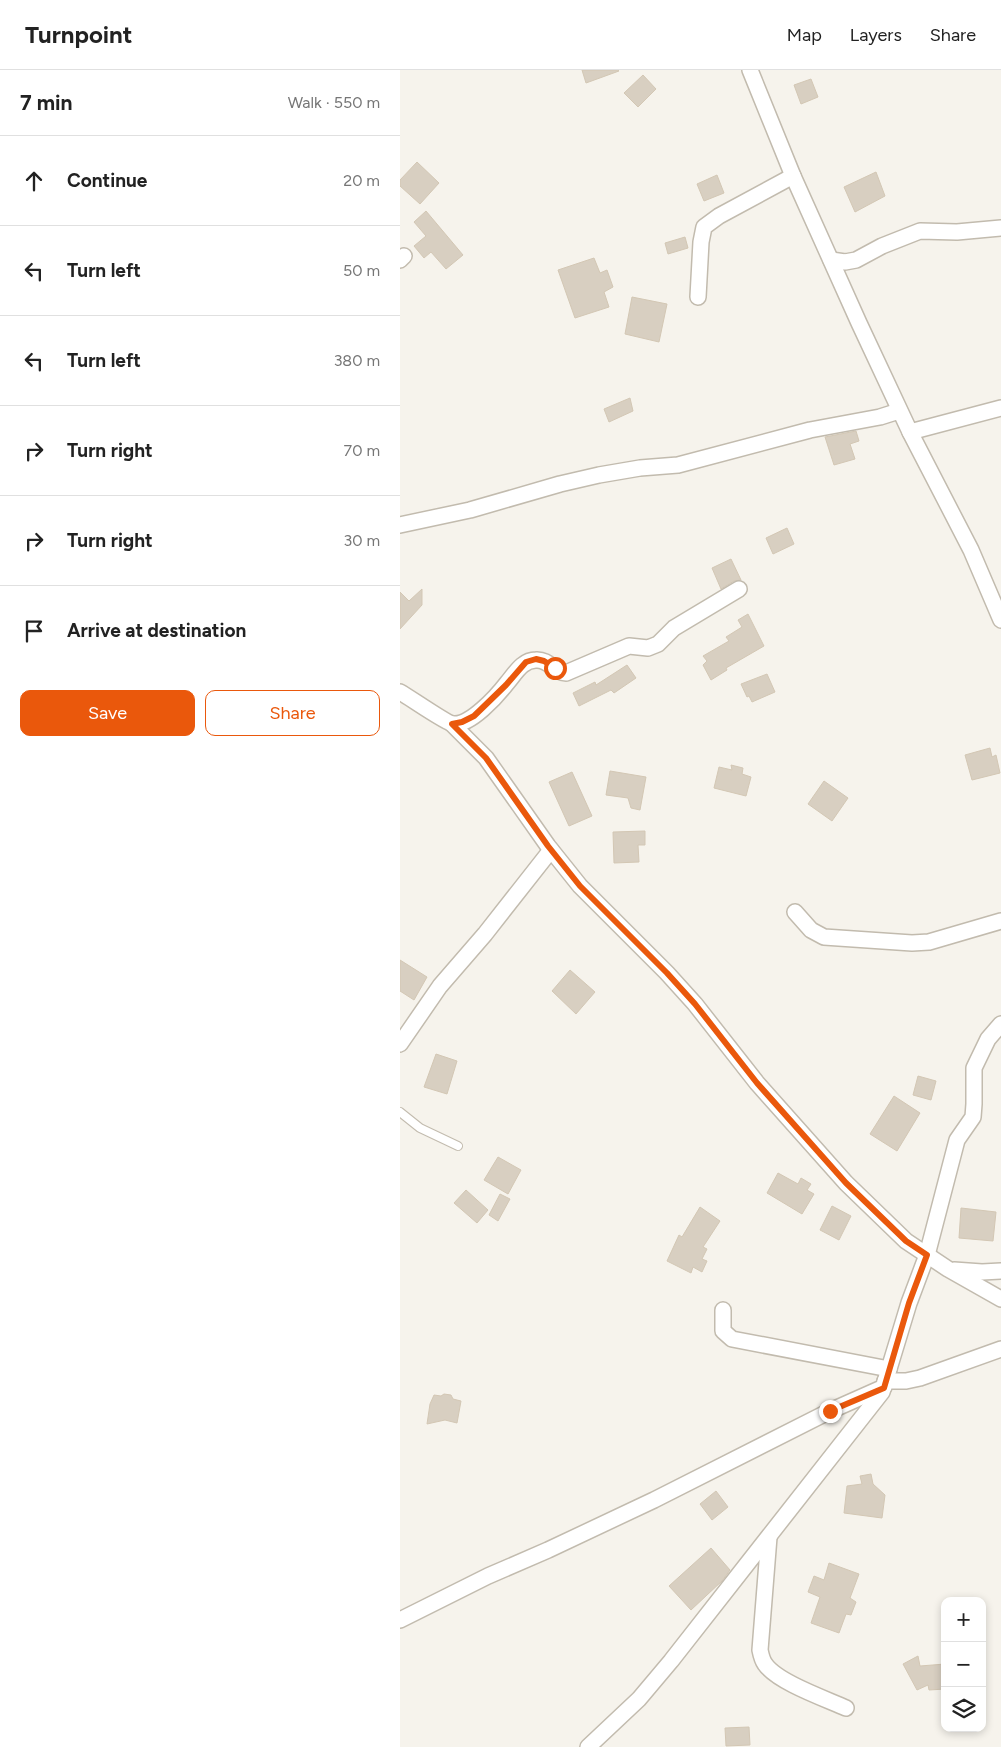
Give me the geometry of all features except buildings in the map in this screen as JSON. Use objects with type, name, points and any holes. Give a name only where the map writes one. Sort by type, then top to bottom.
[{"type":"street","points":[[750,70],[793,176],[831,260],[910,432],[971,550],[1001,620]]},
{"type":"street","points":[[698,297],[701,242],[704,227],[719,216],[793,176]]},
{"type":"street","points":[[831,260],[845,262],[856,260],[908,234],[920,231],[958,232],[1001,228]]},
{"type":"street","points":[[910,432],[1001,408]]},
{"type":"street","points":[[400,525],[470,510],[560,484],[599,475],[640,468],[678,465],[810,430],[880,417],[900,411]]},
{"type":"street","points":[[452,724],[462,722],[474,716],[506,685],[526,662],[536,659],[544,661],[561,673],[566,673],[629,646],[648,648],[658,644],[674,628],[739,589]]},
{"type":"street","points":[[400,692],[452,724],[486,758],[551,850],[580,886],[656,961],[695,1004],[757,1083],[846,1183],[906,1241],[948,1270],[1001,1299]]},
{"type":"street","points":[[400,1044],[440,986],[485,934],[551,850]]},
{"type":"street","points":[[796,912],[810,930],[824,937],[912,943],[929,942],[1001,921]]},
{"type":"street","points":[[588,1747],[639,1699],[878,1398],[927,1255],[957,1140],[973,1117],[974,1068],[988,1039],[1001,1024]]},
{"type":"street","points":[[948,1270],[1001,1271]]},
{"type":"street","points":[[723,1310],[723,1331],[732,1338],[886,1379],[906,1381],[920,1378],[1001,1349]]},
{"type":"street","points":[[400,1620],[488,1576],[654,1500],[830,1411],[886,1379]]},
{"type":"street","points":[[769,1537],[761,1657],[765,1664],[780,1678],[846,1708]]},
{"type":"lane","points":[[400,1112],[420,1128],[458,1146]]},
{"type":"route","points":[[555,668],[544,661],[536,659],[526,662],[506,685],[474,716],[462,722],[452,724],[486,758],[548,846],[580,886],[632,937],[695,1004],[757,1083],[846,1183],[906,1241],[927,1255],[894,1348],[884,1388],[830,1411]]}]
